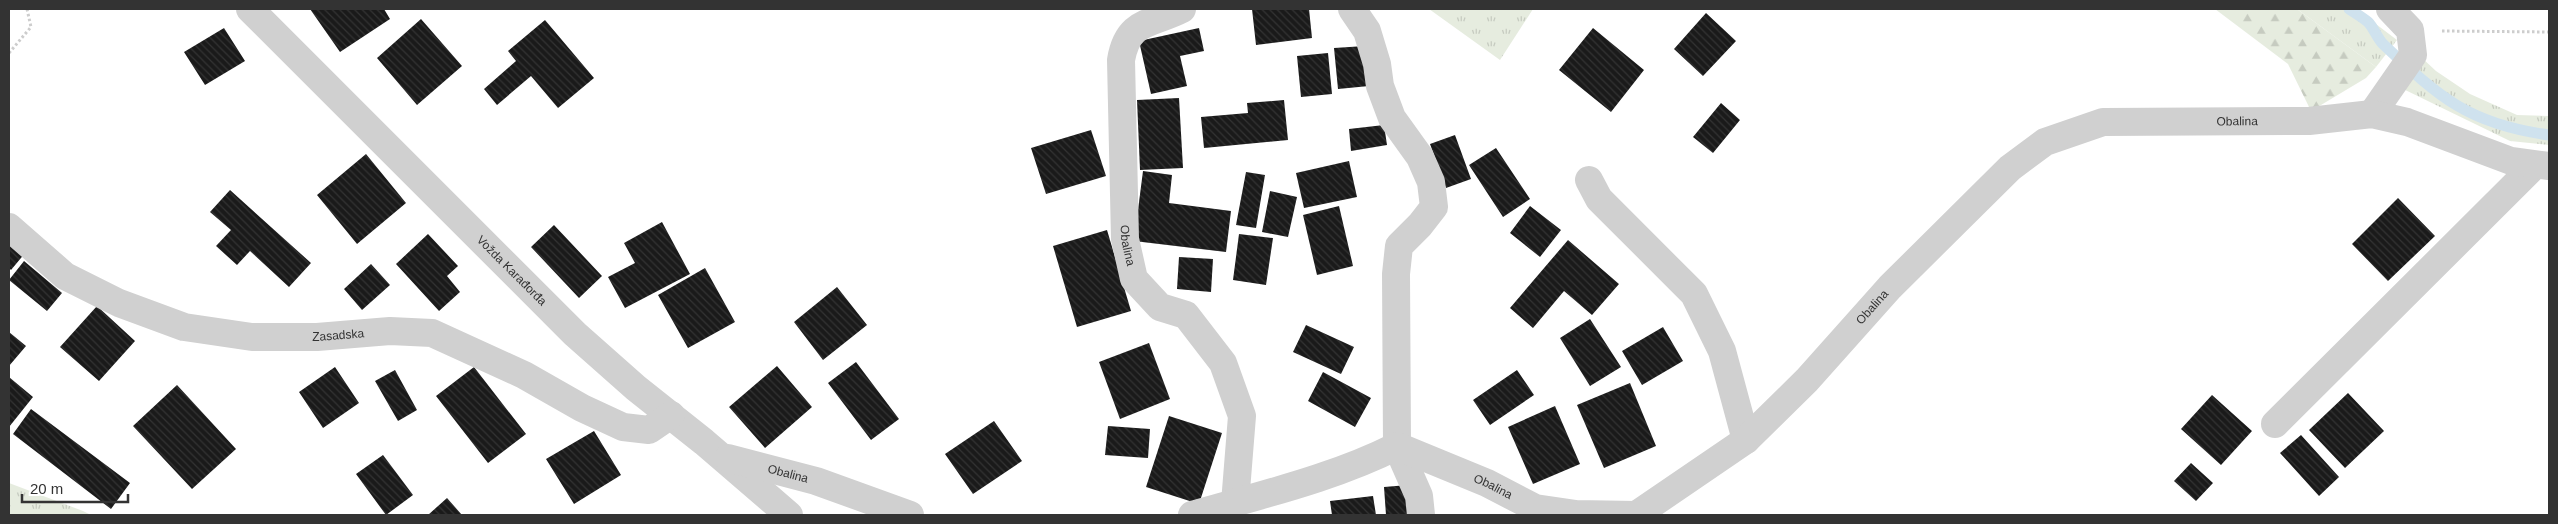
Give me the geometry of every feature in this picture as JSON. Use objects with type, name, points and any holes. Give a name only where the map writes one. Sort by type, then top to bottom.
[{"type":"street","name":"Vožda Karađorđa","points":[[250,9],[575,334],[636,388],[722,457],[789,515]]},
{"type":"street","name":"Obalina","points":[[1182,9],[1136,28],[1124,42],[1121,60],[1125,239],[1134,279],[1160,307],[1186,315],[1223,363],[1242,416],[1235,503]]},
{"type":"street","points":[[1352,9],[1366,31],[1377,64],[1380,86],[1392,118],[1420,157],[1431,182],[1434,207],[1420,225],[1399,246],[1396,274],[1397,446],[1419,496],[1421,515]]},
{"type":"street","points":[[2372,114],[2411,43],[2390,9]]},
{"type":"street","name":"Obalina","points":[[1397,446],[1487,483],[1535,508],[1576,514],[1636,515],[1746,440],[1807,380],[1897,280],[2010,168],[2045,142],[2103,122],[2309,121],[2372,114],[2407,122],[2511,161],[2542,165]]},
{"type":"street","points":[[2275,424],[2542,165]]},
{"type":"street","points":[[1589,180],[1599,198],[1694,294],[1722,351],[1746,440]]},
{"type":"street","name":"Zasadska","points":[[9,227],[65,276],[119,303],[184,327],[252,337],[317,337],[390,331],[432,332],[524,375],[582,408],[623,427],[649,430],[671,415]]},
{"type":"street","points":[[1192,515],[1235,503],[1374,457],[1397,446]]},
{"type":"street","name":"Obalina","points":[[722,457],[816,481],[910,515]]},
{"type":"path","points":[[9,53],[31,27],[27,9]]},
{"type":"path","points":[[2411,43],[2549,32]]},
{"type":"green space","points":[[1429,9],[1533,9],[1500,60]]},
{"type":"green space","points":[[2215,9],[2297,9],[2376,67],[2366,78],[2311,111],[2288,64]]},
{"type":"green space","points":[[2297,9],[2356,9],[2397,40],[2376,67]]},
{"type":"green space","points":[[2421,57],[2436,71],[2470,94],[2517,115],[2549,116],[2549,145],[2510,141],[2397,86]]},
{"type":"green space","points":[[9,483],[83,511],[91,515],[9,515]]},
{"type":"building","points":[[310,9],[384,9],[390,19],[340,52]]},
{"type":"building","points":[[1252,9],[1309,9],[1312,38],[1256,45]]},
{"type":"building","points":[[1706,13],[1736,41],[1703,76],[1674,49]]},
{"type":"building","points":[[421,19],[462,66],[417,105],[377,58]]},
{"type":"building","points":[[545,20],[594,78],[558,108],[531,76],[497,105],[484,89],[516,61],[508,51]]},
{"type":"building","points":[[224,28],[245,61],[205,85],[184,52]]},
{"type":"building","points":[[1199,28],[1204,51],[1180,56],[1187,86],[1151,94],[1139,41]]},
{"type":"building","points":[[1593,28],[1644,70],[1611,112],[1559,70]]},
{"type":"building","points":[[1365,46],[1369,86],[1338,89],[1334,48]]},
{"type":"building","points":[[1328,53],[1332,94],[1301,97],[1297,56]]},
{"type":"building","points":[[1179,98],[1183,168],[1140,170],[1137,100]]},
{"type":"building","points":[[1284,100],[1288,140],[1204,148],[1201,117],[1248,113],[1247,103]]},
{"type":"building","points":[[1721,103],[1740,120],[1713,153],[1693,137]]},
{"type":"building","points":[[1384,125],[1387,145],[1351,151],[1349,129]]},
{"type":"building","points":[[1091,130],[1106,176],[1046,194],[1031,148]]},
{"type":"building","points":[[1455,135],[1471,179],[1446,188],[1430,144]]},
{"type":"building","points":[[1496,148],[1530,199],[1503,217],[1469,165]]},
{"type":"building","points":[[366,154],[406,203],[357,244],[317,195]]},
{"type":"building","points":[[1349,161],[1357,197],[1304,208],[1296,173]]},
{"type":"building","points":[[1143,171],[1172,175],[1169,203],[1231,211],[1226,252],[1134,241]]},
{"type":"building","points":[[1246,172],[1265,175],[1256,228],[1236,225]]},
{"type":"building","points":[[230,190],[311,263],[289,287],[250,251],[237,265],[216,246],[231,230],[210,212]]},
{"type":"building","points":[[1270,191],[1297,197],[1288,237],[1262,232]]},
{"type":"building","points":[[2398,198],[2435,236],[2388,281],[2352,244]]},
{"type":"building","points":[[1339,206],[1353,266],[1317,275],[1303,215]]},
{"type":"building","points":[[1530,206],[1561,230],[1540,257],[1510,233]]},
{"type":"building","points":[[662,222],[690,274],[625,308],[608,277],[635,263],[624,243]]},
{"type":"building","points":[[554,225],[602,276],[579,298],[531,247]]},
{"type":"building","points":[[1107,230],[1131,311],[1077,327],[1053,246]]},
{"type":"building","points":[[428,234],[458,266],[447,276],[460,292],[439,311],[396,264]]},
{"type":"building","points":[[1239,234],[1273,238],[1266,285],[1233,280]]},
{"type":"building","points":[[9,237],[26,252],[11,270],[9,268]]},
{"type":"building","points":[[1568,240],[1619,284],[1592,315],[1564,291],[1533,328],[1510,308]]},
{"type":"building","points":[[1179,257],[1213,259],[1211,292],[1177,289]]},
{"type":"building","points":[[24,261],[62,293],[47,311],[9,280]]},
{"type":"building","points":[[371,264],[390,285],[362,310],[344,289]]},
{"type":"building","points":[[705,268],[735,322],[688,348],[658,295]]},
{"type":"building","points":[[837,287],[867,325],[823,360],[794,322]]},
{"type":"building","points":[[97,306],[135,341],[99,381],[60,347]]},
{"type":"building","points":[[1590,319],[1621,367],[1590,386],[1560,338]]},
{"type":"building","points":[[1306,325],[1354,347],[1341,374],[1293,352]]},
{"type":"building","points":[[1663,327],[1683,361],[1642,385],[1622,351]]},
{"type":"building","points":[[9,332],[26,346],[9,366]]},
{"type":"building","points":[[1149,343],[1170,399],[1120,419],[1099,362]]},
{"type":"building","points":[[856,362],[899,419],[871,440],[828,383]]},
{"type":"building","points":[[777,366],[812,407],[765,448],[729,407]]},
{"type":"building","points":[[335,367],[359,403],[323,428],[299,392]]},
{"type":"building","points":[[474,367],[526,434],[488,463],[436,396]]},
{"type":"building","points":[[395,370],[417,410],[398,421],[375,381]]},
{"type":"building","points":[[1517,370],[1534,395],[1490,425],[1473,400]]},
{"type":"building","points":[[1323,372],[1371,398],[1355,427],[1308,401]]},
{"type":"building","points":[[9,377],[33,397],[9,427]]},
{"type":"building","points":[[1630,383],[1656,446],[1604,468],[1577,405]]},
{"type":"building","points":[[177,385],[236,449],[192,489],[133,426]]},
{"type":"building","points":[[2348,393],[2384,431],[2345,468],[2309,430]]},
{"type":"building","points":[[2212,395],[2252,431],[2221,465],[2181,429]]},
{"type":"building","points":[[1555,406],[1580,464],[1533,484],[1508,427]]},
{"type":"building","points":[[31,409],[130,483],[111,509],[13,434]]},
{"type":"building","points":[[1169,416],[1222,433],[1199,504],[1146,487]]},
{"type":"building","points":[[994,421],[1022,461],[973,494],[945,454]]},
{"type":"building","points":[[1108,426],[1150,429],[1148,458],[1105,455]]},
{"type":"building","points":[[594,431],[621,475],[574,504],[546,459]]},
{"type":"building","points":[[2301,435],[2339,477],[2319,496],[2280,453]]},
{"type":"building","points":[[383,455],[413,495],[386,515],[356,474]]},
{"type":"building","points":[[2191,463],[2213,483],[2196,501],[2174,481]]},
{"type":"building","points":[[1408,485],[1410,515],[1386,515],[1384,487]]},
{"type":"building","points":[[1373,496],[1376,515],[1332,515],[1330,501]]},
{"type":"building","points":[[447,498],[462,515],[428,515]]},
{"type":"waterway","points":[[2349,9],[2368,22],[2381,42],[2403,63],[2439,94],[2457,106],[2497,124],[2549,135]]}]
